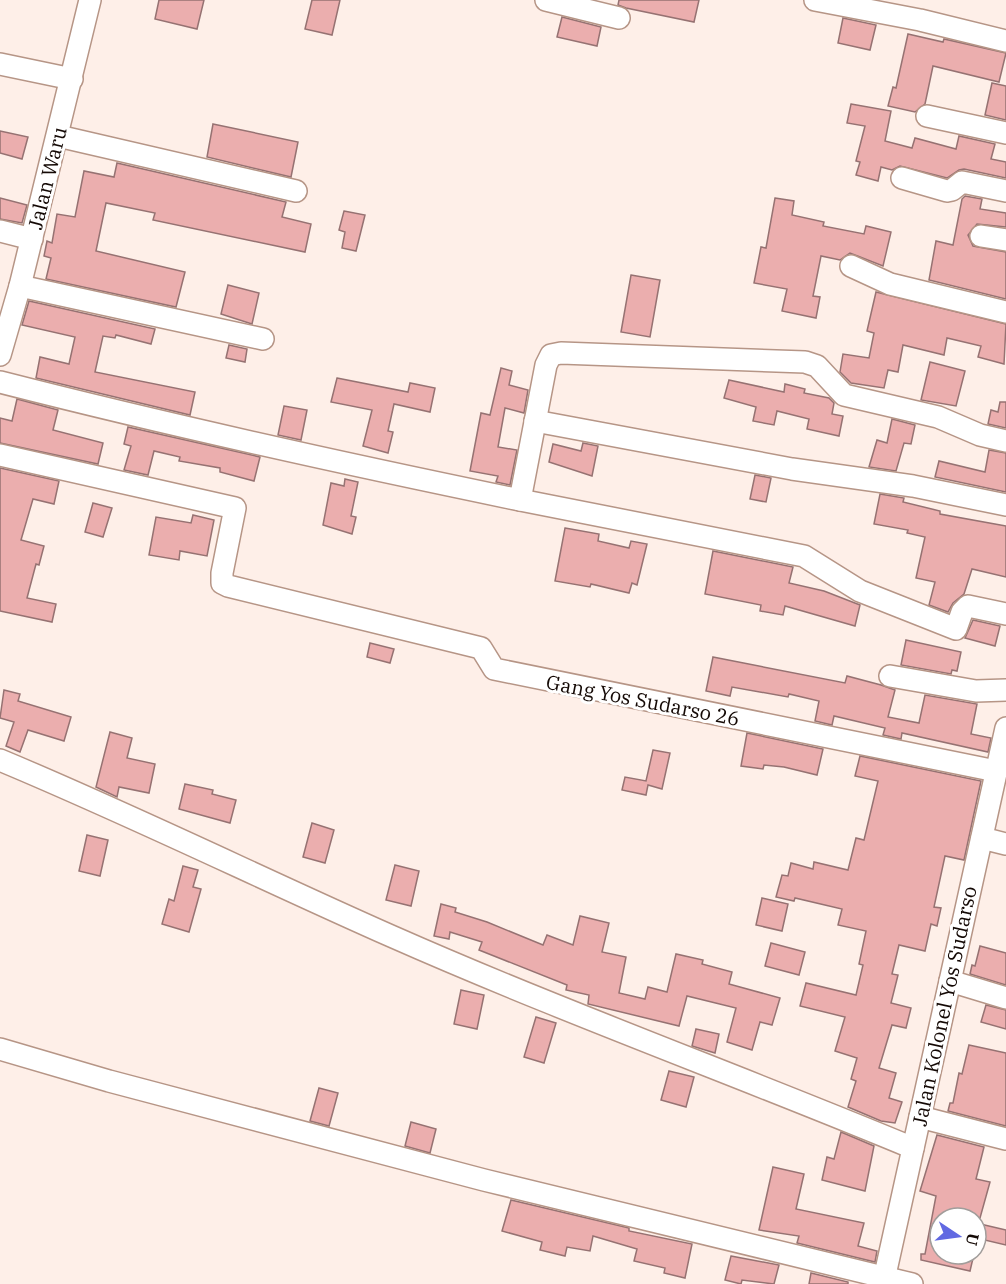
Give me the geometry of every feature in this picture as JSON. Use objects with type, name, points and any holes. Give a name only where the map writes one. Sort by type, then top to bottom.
[{"type":"street","name":"Jalan Waru","points":[[1,352],[21,286],[90,0]]},
{"type":"street","points":[[546,0],[619,18]]},
{"type":"street","points":[[815,0],[920,20],[1006,41]]},
{"type":"street","points":[[0,64],[72,79]]},
{"type":"street","points":[[927,116],[1006,133]]},
{"type":"street","points":[[58,136],[296,190]]},
{"type":"street","points":[[902,178],[947,191],[965,182],[1006,192]]},
{"type":"street","points":[[0,231],[32,239]]},
{"type":"street","points":[[981,236],[1006,240]]},
{"type":"street","points":[[852,267],[890,284],[935,296],[966,300],[1006,312]]},
{"type":"street","points":[[21,286],[263,339]]},
{"type":"street","points":[[520,500],[546,365],[550,355],[561,353],[805,362],[817,366],[844,395],[938,417],[980,435],[1006,441]]},
{"type":"street","points":[[0,382],[122,414],[332,462],[804,556],[860,591],[956,629],[962,612],[968,606],[1006,614]]},
{"type":"street","points":[[535,421],[792,469],[913,486],[1006,506]]},
{"type":"street","name":"Gang Yos Sudarso 26","points":[[0,455],[235,508],[222,584],[481,648],[494,669],[999,780]]},
{"type":"street","points":[[890,676],[976,691],[1006,690]]},
{"type":"street","name":"Jalan Kolonel Yos Sudarso","points":[[883,1281],[981,838],[999,780],[1006,728]]},
{"type":"street","points":[[0,760],[92,798],[392,936],[666,1051],[770,1088],[913,1148]]},
{"type":"street","points":[[981,838],[1006,844]]},
{"type":"street","points":[[950,981],[1006,998]]},
{"type":"street","points":[[0,1049],[109,1081],[484,1180],[883,1281],[912,1284]]},
{"type":"street","points":[[920,1117],[1006,1139]]},
{"type":"building","points":[[159,0],[204,0],[197,29],[155,19]]},
{"type":"building","points":[[312,0],[340,0],[332,35],[305,29]]},
{"type":"building","points":[[619,0],[699,0],[694,22],[626,8],[618,5]]},
{"type":"building","points":[[562,17],[601,27],[597,46],[557,37]]},
{"type":"building","points":[[843,18],[876,25],[870,50],[838,43]]},
{"type":"building","points":[[908,34],[943,42],[944,39],[1006,53],[999,82],[933,66],[925,104],[915,112],[888,106],[893,87],[896,88]]},
{"type":"building","points":[[992,83],[1006,86],[1006,120],[985,115]]},
{"type":"building","points":[[851,104],[891,111],[885,141],[912,148],[915,138],[956,149],[959,136],[995,144],[991,159],[1006,162],[1006,178],[964,169],[947,178],[900,166],[892,170],[881,167],[878,181],[856,175],[860,162],[856,161],[865,126],[847,123]]},
{"type":"building","points":[[213,124],[298,142],[291,177],[207,157]]},
{"type":"building","points":[[0,131],[28,137],[22,159],[0,153]]},
{"type":"building","points":[[117,163],[286,202],[282,217],[311,224],[305,252],[153,220],[155,213],[106,203],[96,251],[185,272],[176,307],[46,279],[51,258],[44,256],[47,241],[52,243],[57,214],[75,217],[84,171],[114,177]]},
{"type":"building","points":[[965,196],[982,199],[980,209],[1006,213],[1006,227],[977,224],[968,235],[973,246],[1006,252],[1006,299],[929,280],[936,241],[953,245],[962,199]]},
{"type":"building","points":[[0,198],[27,205],[22,223],[0,219]]},
{"type":"building","points":[[775,198],[794,201],[792,215],[824,222],[823,226],[864,234],[866,226],[891,232],[883,266],[850,253],[840,260],[821,256],[813,296],[820,297],[816,318],[782,311],[787,289],[754,283],[761,247],[766,248]]},
{"type":"building","points":[[344,211],[365,215],[356,251],[342,248],[345,232],[339,230]]},
{"type":"building","points":[[631,275],[660,280],[650,337],[621,332]]},
{"type":"building","points":[[228,285],[259,293],[252,324],[221,314]]},
{"type":"building","points":[[876,292],[1006,324],[1004,364],[978,357],[981,346],[947,338],[944,355],[903,345],[898,372],[888,370],[884,388],[851,383],[840,372],[843,354],[869,358],[874,333],[867,331]]},
{"type":"building","points":[[29,301],[155,329],[151,344],[116,335],[115,338],[103,336],[95,372],[195,392],[190,415],[36,378],[40,357],[69,364],[75,337],[22,325]]},
{"type":"building","points":[[229,345],[247,349],[245,362],[226,358]]},
{"type":"building","points":[[930,362],[965,371],[956,406],[921,400]]},
{"type":"building","points":[[501,368],[512,371],[509,385],[528,390],[524,413],[505,408],[498,447],[517,450],[510,485],[496,482],[498,476],[470,471],[481,413],[490,415]]},
{"type":"building","points":[[337,378],[408,392],[410,383],[435,388],[430,412],[394,404],[388,431],[393,432],[388,453],[363,446],[372,410],[331,402]]},
{"type":"building","points":[[729,380],[784,392],[785,384],[805,389],[804,393],[829,398],[834,403],[832,414],[843,416],[839,436],[807,429],[809,419],[777,411],[774,425],[753,421],[756,407],[724,398]]},
{"type":"building","points":[[17,399],[58,410],[53,430],[103,443],[98,464],[0,443],[0,418],[12,421]]},
{"type":"building","points":[[1000,402],[1006,402],[1006,428],[988,424],[991,410],[998,412]]},
{"type":"building","points":[[284,406],[307,410],[301,440],[278,435]]},
{"type":"building","points":[[892,419],[915,425],[911,444],[904,443],[896,471],[869,467],[877,440],[887,443]]},
{"type":"building","points":[[128,427],[260,457],[254,481],[220,472],[220,468],[179,461],[180,457],[154,451],[148,475],[124,470],[131,446],[124,444]]},
{"type":"building","points":[[583,443],[598,446],[592,476],[549,462],[553,444],[581,451]]},
{"type":"building","points":[[989,450],[1006,453],[1006,492],[935,477],[939,461],[985,472]]},
{"type":"building","points":[[0,468],[59,481],[54,504],[33,499],[21,540],[44,546],[39,565],[36,564],[27,598],[56,604],[52,622],[0,611]]},
{"type":"building","points":[[755,475],[771,478],[766,502],[750,499]]},
{"type":"building","points":[[345,479],[358,482],[351,516],[356,517],[352,534],[323,525],[331,483],[344,486]]},
{"type":"building","points":[[880,494],[904,498],[903,502],[940,511],[940,514],[1006,526],[1006,577],[972,569],[964,594],[953,603],[948,612],[929,605],[935,582],[916,578],[925,537],[907,533],[908,530],[874,524]]},
{"type":"building","points":[[93,503],[112,508],[103,537],[85,532]]},
{"type":"building","points":[[193,515],[214,520],[207,556],[180,551],[179,560],[149,555],[156,517],[191,523]]},
{"type":"building","points":[[565,528],[599,534],[598,541],[629,548],[631,541],[647,544],[637,585],[632,583],[629,593],[591,584],[590,587],[555,581]]},
{"type":"building","points":[[713,551],[793,567],[789,583],[824,591],[860,605],[855,626],[785,606],[783,615],[760,611],[761,605],[705,594]]},
{"type":"building","points":[[973,620],[1000,626],[995,646],[965,638]]},
{"type":"building","points":[[906,640],[961,652],[957,671],[952,670],[951,674],[901,665]]},
{"type":"building","points":[[370,643],[394,649],[390,663],[367,657]]},
{"type":"building","points":[[713,657],[845,683],[847,676],[881,685],[895,690],[888,717],[919,723],[925,695],[977,704],[971,734],[991,738],[988,752],[902,733],[901,739],[883,735],[885,728],[834,716],[832,725],[815,721],[819,701],[789,694],[788,697],[732,687],[730,696],[706,691]]},
{"type":"building","points":[[4,690],[20,694],[18,701],[71,717],[64,741],[28,730],[20,752],[6,746],[14,722],[0,718]]},
{"type":"building","points":[[110,732],[132,738],[127,758],[155,764],[149,793],[119,787],[117,797],[96,787]]},
{"type":"building","points":[[747,733],[823,749],[817,775],[784,767],[764,765],[763,769],[741,766]]},
{"type":"building","points":[[653,750],[670,753],[662,789],[648,785],[646,795],[622,790],[625,777],[646,781]]},
{"type":"building","points":[[860,756],[981,781],[964,860],[945,856],[934,907],[941,908],[937,926],[931,924],[925,951],[899,945],[892,974],[898,975],[891,1003],[911,1008],[906,1028],[892,1025],[879,1068],[896,1073],[889,1098],[902,1102],[895,1123],[881,1121],[848,1107],[856,1081],[851,1079],[857,1058],[835,1051],[845,1017],[800,1006],[806,983],[856,995],[863,965],[859,964],[866,931],[838,925],[842,909],[795,898],[794,901],[776,897],[782,875],[788,876],[791,863],[813,869],[814,862],[848,870],[856,838],[864,840],[878,781],[855,776]]},
{"type":"building","points":[[185,784],[213,790],[212,794],[236,800],[230,823],[179,809]]},
{"type":"building","points":[[312,823],[334,830],[325,863],[303,857]]},
{"type":"building","points":[[87,835],[108,840],[100,876],[79,871]]},
{"type":"building","points":[[395,865],[419,871],[411,906],[386,900]]},
{"type":"building","points":[[183,866],[198,870],[193,887],[201,889],[189,932],[162,924],[169,899],[174,901]]},
{"type":"building","points":[[762,898],[788,904],[782,931],[756,925]]},
{"type":"building","points":[[441,904],[456,908],[455,912],[487,922],[543,945],[547,935],[573,945],[580,916],[609,923],[602,952],[626,957],[619,993],[645,999],[648,987],[667,992],[676,954],[703,960],[702,964],[732,972],[729,984],[780,998],[772,1025],[760,1022],[752,1050],[727,1042],[736,1008],[687,996],[679,1026],[588,1004],[589,995],[566,990],[567,985],[479,950],[482,942],[450,932],[449,939],[434,936]]},
{"type":"building","points":[[771,943],[805,952],[799,975],[765,966]]},
{"type":"building","points":[[980,946],[1006,953],[1006,985],[970,974],[972,965],[975,966]]},
{"type":"building","points":[[461,990],[484,995],[477,1029],[454,1024]]},
{"type":"building","points":[[986,1005],[1006,1010],[1006,1029],[981,1022]]},
{"type":"building","points":[[536,1017],[556,1023],[544,1063],[524,1057]]},
{"type":"building","points":[[696,1029],[719,1034],[715,1053],[692,1046]]},
{"type":"building","points":[[969,1045],[1006,1053],[1006,1126],[948,1111],[950,1103],[953,1103],[959,1073],[962,1074]]},
{"type":"building","points":[[669,1071],[694,1077],[686,1107],[661,1100]]},
{"type":"building","points":[[319,1088],[338,1093],[329,1126],[310,1121]]},
{"type":"building","points":[[411,1122],[436,1129],[430,1153],[405,1146]]},
{"type":"building","points":[[841,1132],[874,1146],[865,1191],[822,1180],[827,1157],[834,1159]]},
{"type":"building","points":[[937,1135],[984,1147],[976,1179],[990,1182],[983,1206],[934,1206],[936,1196],[920,1191]]},
{"type":"building","points":[[773,1167],[804,1174],[796,1209],[864,1223],[858,1246],[877,1251],[875,1262],[797,1243],[799,1236],[759,1230]]},
{"type":"building","points":[[511,1200],[629,1228],[629,1231],[692,1244],[685,1278],[664,1273],[665,1268],[634,1261],[637,1249],[593,1236],[590,1251],[567,1247],[565,1256],[540,1250],[542,1242],[502,1231]]},
{"type":"building","points":[[988,1226],[1006,1230],[1006,1245],[988,1241]]},
{"type":"building","points":[[928,1238],[928,1262],[921,1260],[921,1254],[925,1254]]},
{"type":"building","points":[[731,1256],[779,1265],[774,1284],[742,1280],[741,1284],[725,1280]]},
{"type":"building","points":[[948,1266],[971,1266],[970,1271]]},
{"type":"building","points":[[811,1273],[848,1282],[848,1284],[809,1284]]}]
